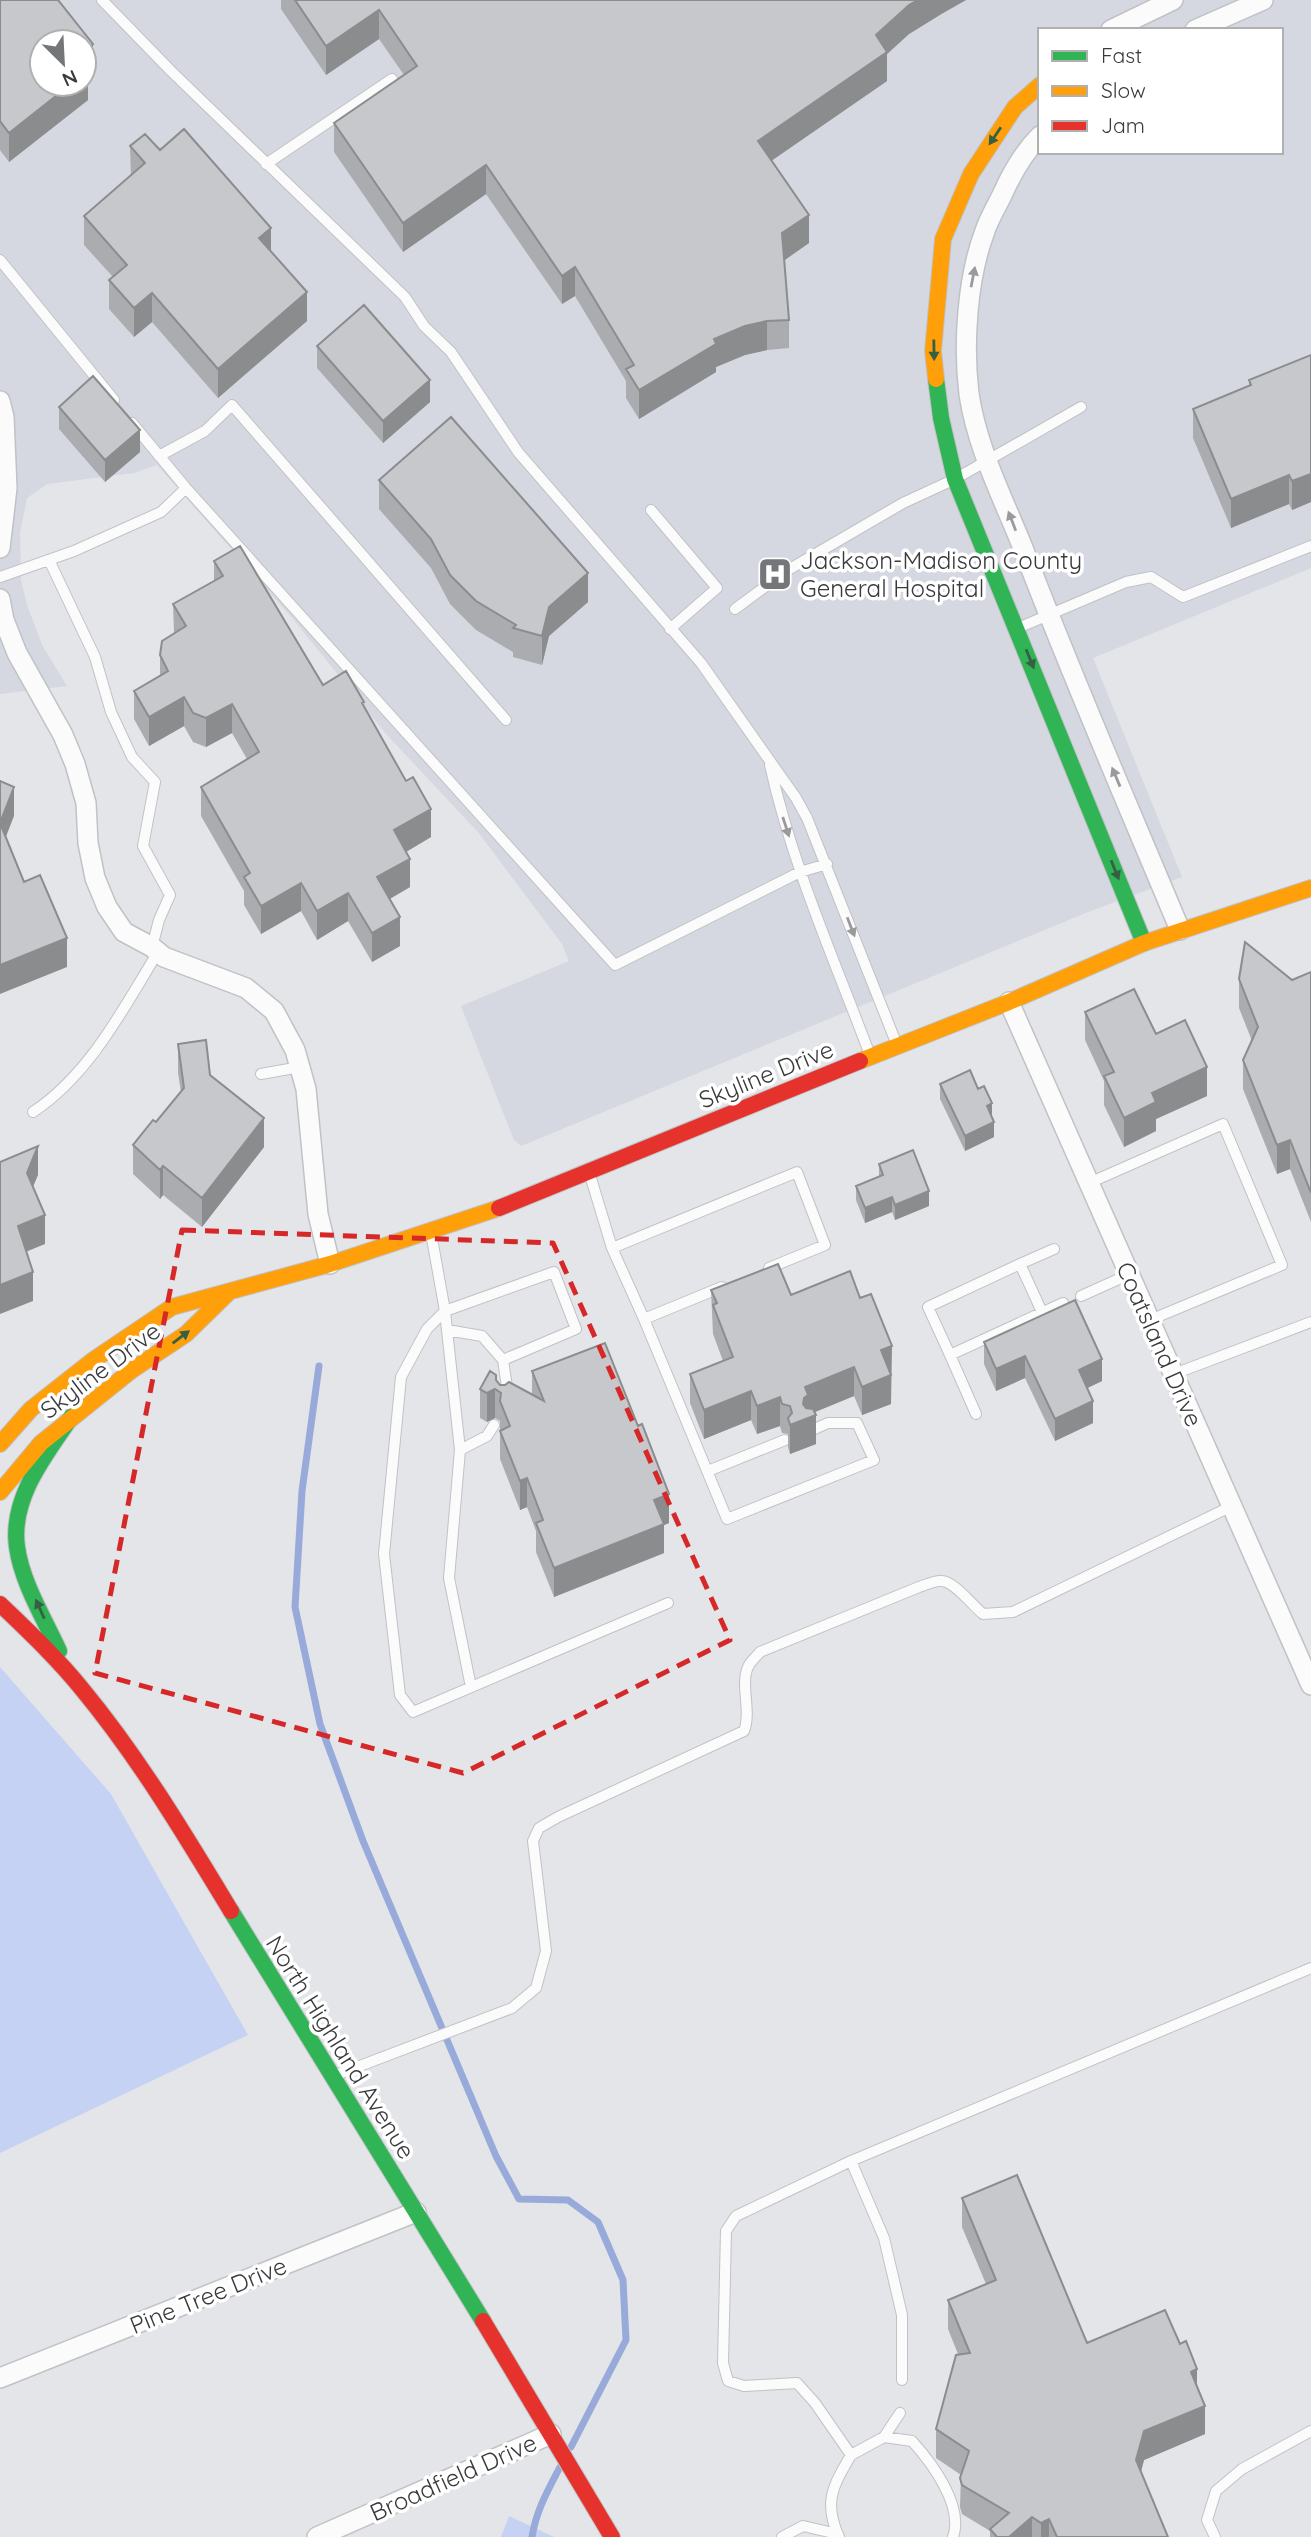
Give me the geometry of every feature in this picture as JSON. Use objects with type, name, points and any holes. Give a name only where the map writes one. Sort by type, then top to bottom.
[{"type":"street","points":[[1115,28],[1173,0]]},
{"type":"street","points":[[1200,28],[1263,0]]},
{"type":"street","points":[[1038,87],[1015,107],[993,138],[971,174],[943,239],[933,351],[941,418],[955,479],[1018,628],[1144,943]]},
{"type":"street","points":[[1038,139],[1014,169],[985,231],[971,286],[969,393],[976,429],[987,460],[1048,615],[1180,930]]},
{"type":"street","points":[[0,401],[4,417],[0,548]]},
{"type":"street","points":[[0,599],[4,620],[17,653],[63,735],[75,764],[86,803],[88,843],[95,877],[107,908],[124,932],[164,957],[246,988],[274,1011],[295,1050],[306,1089],[318,1214],[330,1264]]},
{"type":"street","name":"Skyline Drive","points":[[0,1444],[31,1409],[92,1361],[172,1307],[330,1264],[431,1232],[1009,1002],[1144,943],[1311,888]]},
{"type":"street","name":"Coatsland Drive","points":[[1009,1002],[1311,1685]]},
{"type":"street","name":"Skyline Drive","points":[[0,1492],[41,1443],[132,1370],[186,1334],[233,1289]]},
{"type":"street","points":[[68,1672],[34,1595],[17,1545],[19,1516],[34,1471],[72,1416]]},
{"type":"street","name":"North Highland Avenue","points":[[0,1604],[68,1672],[113,1729],[162,1800],[612,2537]]},
{"type":"street","name":"Pine Tree Drive","points":[[0,2378],[416,2212]]},
{"type":"street","name":"Broadfield Drive","points":[[317,2537],[551,2434]]},
{"type":"lane","points":[[102,0],[266,164],[405,297],[424,326],[450,352],[518,452],[701,663],[796,798],[827,864],[898,1045]]},
{"type":"lane","points":[[266,164],[392,79]]},
{"type":"lane","points":[[0,260],[186,488],[615,965],[800,872],[827,864]]},
{"type":"lane","points":[[159,456],[205,431],[232,405],[506,720]]},
{"type":"lane","points":[[735,609],[788,570],[903,503],[955,479],[1081,407]]},
{"type":"lane","points":[[0,577],[49,560],[162,512],[186,488]]},
{"type":"lane","points":[[652,510],[717,589],[670,629]]},
{"type":"lane","points":[[1018,628],[1126,582],[1151,577],[1183,597],[1311,546]]},
{"type":"lane","points":[[33,1112],[54,1097],[106,1038],[155,949],[159,920],[170,895],[143,846],[155,782],[132,757],[110,712],[94,657],[49,560]]},
{"type":"lane","points":[[769,761],[778,802],[800,872],[871,1056]]},
{"type":"lane","points":[[261,1074],[300,1067]]},
{"type":"lane","points":[[1089,1183],[1223,1124],[1282,1265],[1150,1320]]},
{"type":"lane","points":[[588,1171],[612,1248],[727,1519],[874,1460],[857,1423],[828,1423],[810,1431]]},
{"type":"lane","points":[[612,1248],[797,1172],[825,1245],[754,1274]]},
{"type":"lane","points":[[431,1232],[445,1311],[460,1450],[449,1578],[471,1687]]},
{"type":"lane","points":[[976,1414],[928,1307],[1054,1249]]},
{"type":"lane","points":[[1020,1264],[1042,1312]]},
{"type":"lane","points":[[503,1360],[576,1329],[554,1272],[445,1311],[427,1329],[401,1377],[384,1554],[400,1695],[413,1712],[668,1603]]},
{"type":"lane","points":[[1081,1296],[1130,1274]]},
{"type":"lane","points":[[644,1319],[725,1286]]},
{"type":"lane","points":[[950,1355],[1063,1303]]},
{"type":"lane","points":[[1174,1374],[1311,1322]]},
{"type":"lane","points":[[447,1330],[482,1336],[503,1360],[509,1392],[503,1407]]},
{"type":"lane","points":[[460,1450],[487,1436],[494,1425]]},
{"type":"lane","points":[[708,1471],[785,1440]]},
{"type":"lane","points":[[332,2077],[512,2008],[536,1988],[546,1951],[533,1841],[538,1828],[558,1816],[744,1731],[749,1719],[746,1691],[748,1666],[760,1652],[940,1580],[954,1585],[967,1601],[983,1614],[1013,1612],[1232,1506]]},
{"type":"lane","points":[[851,2455],[815,2403],[797,2383],[744,2386],[728,2381],[723,2363],[726,2231],[736,2216],[851,2161],[1311,1968]]},
{"type":"lane","points":[[851,2161],[884,2238],[902,2315],[902,2380]]},
{"type":"lane","points":[[838,2536],[830,2513],[833,2487],[851,2455],[884,2437],[900,2413]]},
{"type":"lane","points":[[1215,2537],[1207,2520],[1216,2491],[1242,2469],[1311,2431]]},
{"type":"lane","points":[[884,2437],[912,2441],[933,2464],[949,2496],[956,2528],[953,2537]]},
{"type":"lane","points":[[782,2537],[803,2526],[838,2536]]},
{"type":"highlighted area","points":[[182,1230],[553,1243],[730,1640],[463,1773],[95,1673]]},
{"type":"shaded area","name":"Jackson-Madison County General Hospital","points":[[0,0],[1311,0],[1311,568],[1093,658],[1182,877],[1088,912],[521,1146],[514,1140],[461,1006],[569,961],[562,944],[478,832],[387,735],[293,619],[157,465],[134,473],[47,484],[27,498],[20,533],[21,580],[42,645],[67,686],[0,694]]},
{"type":"shaded area","points":[[0,1667],[111,1794],[248,2035],[0,2153]]},
{"type":"shaded area","points":[[509,2516],[554,2537],[501,2537]]},
{"type":"building","points":[[0,0],[58,0],[80,28],[28,28],[28,98],[53,98],[9,133],[0,121]]},
{"type":"building","points":[[295,0],[918,0],[876,35],[887,52],[758,141],[809,215],[782,233],[789,320],[745,326],[714,339],[716,344],[639,390],[626,369],[634,365],[575,267],[562,276],[486,165],[403,223],[334,123],[417,66],[379,10],[326,46]]},
{"type":"building","points":[[184,129],[271,228],[259,238],[307,292],[218,369],[152,293],[134,308],[109,280],[127,265],[84,216],[145,163],[130,146],[145,134],[160,150]]},
{"type":"building","points":[[364,305],[430,380],[383,421],[317,346]]},
{"type":"building","points":[[1311,355],[1311,474],[1292,481],[1289,475],[1231,499],[1193,409],[1251,385],[1249,380]]},
{"type":"building","points":[[93,376],[140,430],[105,460],[59,407]]},
{"type":"building","points":[[451,417],[588,573],[549,607],[542,636],[513,628],[516,625],[476,601],[450,575],[431,539],[379,480]]},
{"type":"building","points":[[240,546],[323,685],[346,671],[406,781],[413,777],[431,809],[394,830],[410,859],[377,877],[400,917],[372,933],[348,893],[317,911],[301,883],[261,906],[244,877],[250,873],[201,787],[259,752],[232,704],[206,718],[193,713],[184,697],[149,717],[134,691],[168,671],[160,655],[162,641],[186,626],[173,604],[223,576],[214,561]]},
{"type":"building","points":[[0,781],[14,787],[0,823]]},
{"type":"building","points":[[0,823],[24,882],[40,875],[67,938],[0,965]]},
{"type":"building","points":[[1245,942],[1292,980],[1311,972],[1311,1193],[1290,1140],[1277,1145],[1243,1060],[1258,1027],[1239,979]]},
{"type":"building","points":[[1134,989],[1156,1034],[1185,1020],[1207,1067],[1152,1093],[1156,1102],[1124,1118],[1104,1076],[1114,1072],[1085,1012]]},
{"type":"building","points":[[206,1040],[210,1075],[264,1118],[202,1198],[163,1166],[160,1170],[133,1145],[184,1088],[178,1044]]},
{"type":"building","points":[[970,1070],[978,1089],[984,1086],[992,1103],[987,1106],[994,1122],[965,1136],[940,1084]]},
{"type":"building","points":[[38,1146],[27,1173],[45,1215],[18,1226],[33,1272],[0,1285],[0,1162]]},
{"type":"building","points":[[913,1150],[929,1191],[895,1205],[892,1197],[865,1208],[856,1186],[883,1175],[879,1164]]},
{"type":"building","points":[[778,1264],[791,1295],[850,1271],[860,1298],[871,1294],[892,1346],[881,1350],[891,1375],[862,1387],[854,1367],[805,1387],[808,1395],[803,1404],[806,1408],[813,1409],[816,1415],[790,1425],[790,1406],[782,1404],[780,1397],[757,1406],[751,1391],[704,1410],[690,1374],[733,1357],[713,1305],[717,1303],[711,1290]]},
{"type":"building","points":[[1075,1300],[1102,1359],[1079,1370],[1093,1401],[1055,1419],[1025,1356],[996,1369],[984,1342]]},
{"type":"building","points":[[605,1343],[638,1426],[642,1424],[669,1494],[654,1500],[664,1524],[554,1568],[536,1523],[543,1520],[527,1478],[520,1481],[500,1431],[510,1426],[500,1401],[501,1393],[495,1389],[487,1393],[480,1389],[490,1371],[496,1375],[500,1385],[509,1382],[544,1401],[532,1371]]},
{"type":"building","points":[[1017,2175],[1087,2343],[1165,2310],[1180,2344],[1186,2341],[1197,2369],[1191,2372],[1205,2406],[1144,2431],[1136,2460],[1168,2537],[1057,2537],[1049,2519],[1041,2523],[1032,2517],[1009,2537],[997,2537],[990,2529],[1009,2513],[962,2485],[960,2478],[969,2451],[936,2429],[956,2355],[970,2353],[948,2300],[996,2280],[962,2198]]},
{"type":"waterway","points":[[319,1366],[302,1491],[295,1607],[320,1724],[363,1841],[496,2156],[519,2199],[568,2200],[598,2222],[623,2280],[626,2340],[571,2447]]},
{"type":"waterway","points":[[532,2537],[539,2509],[560,2467]]},
{"type":"traffic: fast","points":[[936,379],[941,418],[955,479],[1144,943]]},
{"type":"traffic: fast","points":[[59,1651],[24,1574],[17,1547],[16,1529],[24,1494],[32,1477],[72,1416]]},
{"type":"traffic: fast","points":[[231,1911],[483,2321]]},
{"type":"traffic: slow","points":[[936,379],[933,351],[943,239],[971,174],[1015,107],[1038,87]]},
{"type":"traffic: slow","points":[[860,1061],[1009,1002],[1144,943],[1311,888]]},
{"type":"traffic: slow","points":[[0,1444],[31,1409],[92,1361],[172,1307],[330,1264],[499,1208]]},
{"type":"traffic: slow","points":[[0,1492],[41,1443],[132,1370],[186,1334],[228,1293]]},
{"type":"traffic: jam","points":[[499,1208],[860,1061]]},
{"type":"traffic: jam","points":[[0,1604],[63,1666],[103,1715],[161,1797],[231,1911]]},
{"type":"traffic: jam","points":[[483,2321],[612,2537]]},
{"type":"place","name":"Jackson-Madison County General Hospital","points":[[775,574]]}]
